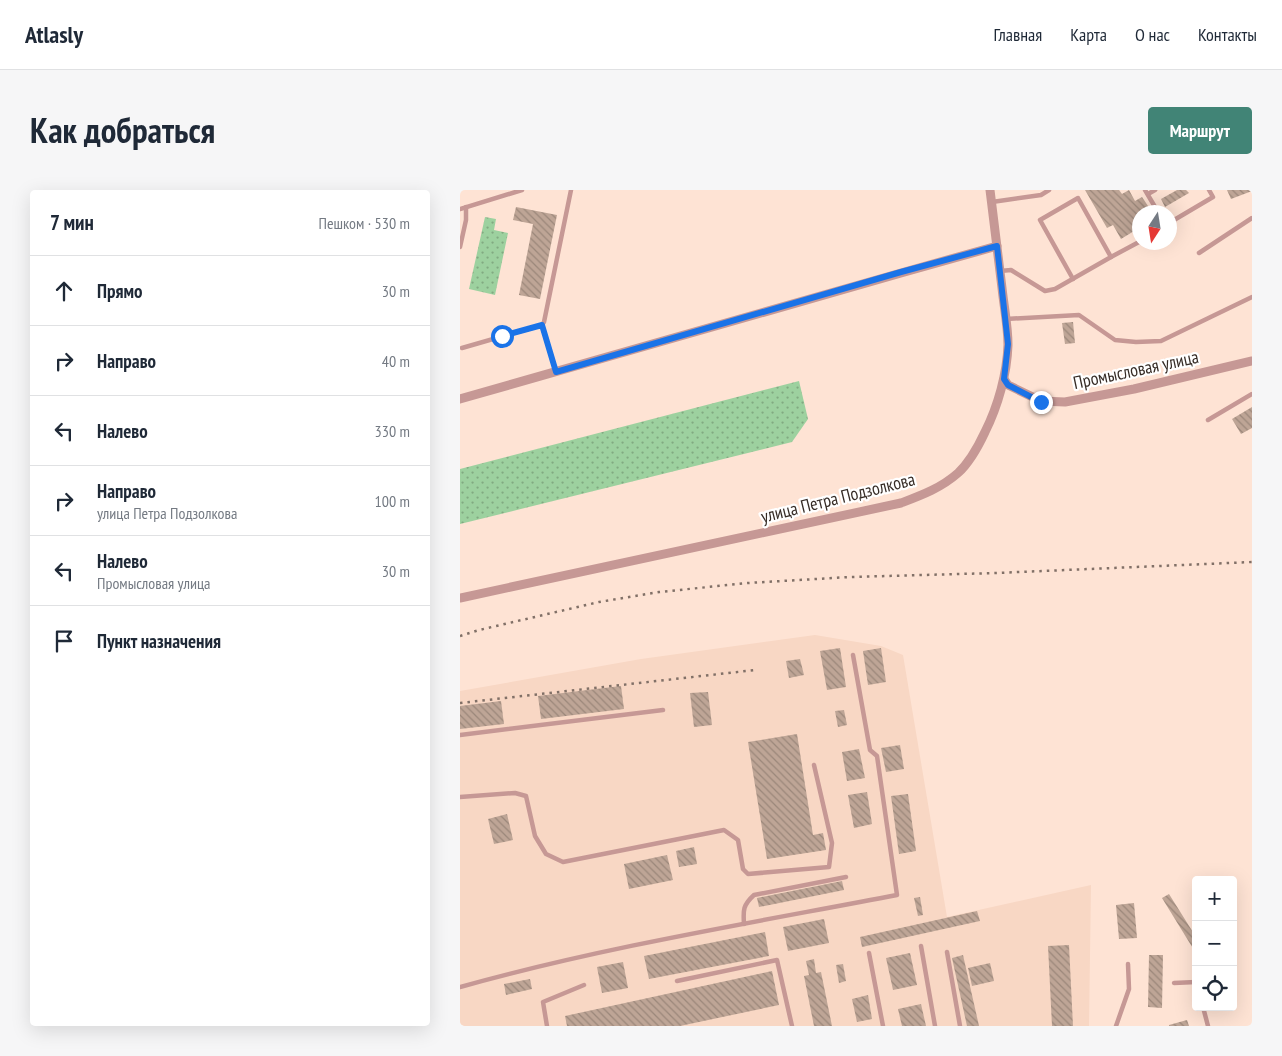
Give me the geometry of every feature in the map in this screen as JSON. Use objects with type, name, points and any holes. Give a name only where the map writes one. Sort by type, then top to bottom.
[{"type":"street","name":"улица Петра Подзолкова","points":[[460,598],[901,503],[934,490],[957,474],[967,464],[977,449],[992,418],[1004,379],[1008,344],[990,190]]},
{"type":"street","points":[[460,399],[997,246]]},
{"type":"street","name":"Промысловая улица","points":[[1004,379],[1008,385],[1041,402],[1066,402],[1134,389],[1252,360]]},
{"type":"lane","points":[[460,209],[522,190]]},
{"type":"lane","points":[[556,372],[542,325],[570,190]]},
{"type":"lane","points":[[992,202],[1042,195],[1049,190]]},
{"type":"lane","points":[[1154,205],[1146,192],[1155,190]]},
{"type":"lane","points":[[1177,219],[1213,198],[1209,190]]},
{"type":"lane","points":[[1073,279],[1040,220],[1078,198],[1111,257]]},
{"type":"lane","points":[[460,247],[466,220],[466,207]]},
{"type":"lane","points":[[1199,252],[1252,218]]},
{"type":"lane","points":[[1000,270],[1011,270],[1045,290],[1055,289],[1132,246]]},
{"type":"lane","points":[[1006,319],[1078,315],[1115,340],[1136,342],[1161,341],[1252,297]]},
{"type":"lane","points":[[462,348],[542,325]]},
{"type":"lane","points":[[1208,420],[1252,394]]},
{"type":"lane","points":[[460,987],[511,972],[634,945],[897,895],[877,756],[870,750],[853,654]]},
{"type":"lane","points":[[460,735],[663,710]]},
{"type":"lane","points":[[460,797],[515,793],[526,796],[535,836],[546,854],[563,862],[724,830],[738,840],[743,869],[748,874],[829,867],[832,843],[814,765]]},
{"type":"lane","points":[[744,924],[743,912],[746,902],[754,895],[846,877]]},
{"type":"lane","points":[[921,946],[936,1026]]},
{"type":"lane","points":[[947,952],[960,1026]]},
{"type":"lane","points":[[869,953],[883,1026]]},
{"type":"lane","points":[[677,981],[776,960],[792,1026]]},
{"type":"lane","points":[[1116,1026],[1130,989],[1128,964]]},
{"type":"lane","points":[[1174,983],[1192,982]]},
{"type":"lane","points":[[547,1026],[543,1002],[584,985]]},
{"type":"lane","points":[[1204,1011],[1208,1026]]},
{"type":"shaded area","points":[[815,635],[881,646],[903,655],[947,917],[1091,885],[1089,1026],[460,1026],[460,691],[641,659]]},
{"type":"green space","points":[[485,217],[496,219],[494,230],[508,233],[495,295],[469,289]]},
{"type":"green space","points":[[799,381],[808,419],[792,442],[460,524],[460,469]]},
{"type":"building","points":[[1085,190],[1119,190],[1122,194],[1129,190],[1135,201],[1142,197],[1147,205],[1132,205],[1132,232],[1121,239],[1113,225],[1107,228]]},
{"type":"building","points":[[1177,190],[1186,190],[1189,193],[1168,205],[1164,205],[1161,199]]},
{"type":"building","points":[[1227,190],[1252,190],[1252,191],[1231,199]]},
{"type":"building","points":[[516,207],[557,215],[540,299],[519,295],[533,224],[513,220]]},
{"type":"building","points":[[1073,322],[1075,343],[1065,344],[1062,323]]},
{"type":"building","points":[[1252,407],[1252,428],[1241,434],[1232,419]]},
{"type":"building","points":[[840,648],[846,687],[827,690],[820,651]]},
{"type":"building","points":[[881,648],[886,682],[868,685],[863,651]]},
{"type":"building","points":[[800,659],[804,675],[789,678],[786,661]]},
{"type":"building","points":[[621,686],[624,709],[541,719],[538,696]]},
{"type":"building","points":[[708,692],[712,725],[694,727],[690,693]]},
{"type":"building","points":[[501,701],[504,724],[460,729],[460,706]]},
{"type":"building","points":[[844,710],[847,725],[838,727],[835,711]]},
{"type":"building","points":[[797,734],[813,835],[823,833],[826,850],[767,859],[748,742]]},
{"type":"building","points":[[900,745],[904,769],[886,772],[881,748]]},
{"type":"building","points":[[859,749],[865,778],[847,781],[842,752]]},
{"type":"building","points":[[867,792],[872,824],[854,828],[848,795]]},
{"type":"building","points":[[908,794],[916,851],[899,854],[891,796]]},
{"type":"building","points":[[507,814],[513,840],[494,844],[488,819]]},
{"type":"building","points":[[694,847],[697,864],[679,867],[676,851]]},
{"type":"building","points":[[667,855],[673,880],[629,889],[624,864]]},
{"type":"building","points":[[842,881],[844,890],[759,907],[757,898]]},
{"type":"building","points":[[1169,894],[1192,931],[1192,947],[1162,898]]},
{"type":"building","points":[[920,897],[923,915],[918,916],[914,898]]},
{"type":"building","points":[[1134,903],[1137,938],[1119,939],[1116,905]]},
{"type":"building","points":[[977,911],[980,921],[862,947],[860,937]]},
{"type":"building","points":[[824,919],[829,943],[788,951],[783,927]]},
{"type":"building","points":[[765,932],[769,956],[649,979],[644,956]]},
{"type":"building","points":[[1069,945],[1073,1026],[1052,1026],[1048,946]]},
{"type":"building","points":[[910,953],[917,985],[893,990],[886,958]]},
{"type":"building","points":[[963,955],[979,1026],[967,1026],[952,958]]},
{"type":"building","points":[[1149,955],[1163,955],[1162,1008],[1148,1007]]},
{"type":"building","points":[[814,959],[816,973],[821,972],[832,1026],[814,1026],[804,976],[809,975],[806,961]]},
{"type":"building","points":[[623,962],[628,988],[602,993],[597,967]]},
{"type":"building","points":[[990,963],[994,981],[972,986],[968,968]]},
{"type":"building","points":[[843,964],[846,981],[839,983],[836,965]]},
{"type":"building","points":[[772,971],[779,1005],[680,1026],[567,1026],[565,1016]]},
{"type":"building","points":[[530,979],[532,989],[506,995],[504,984]]},
{"type":"building","points":[[868,995],[872,1019],[857,1022],[852,999]]},
{"type":"building","points":[[921,1004],[926,1026],[902,1026],[898,1009]]},
{"type":"building","points":[[1187,1020],[1189,1026],[1169,1026],[1169,1025]]},
{"type":"railway","points":[[460,636],[599,602],[659,592],[748,583],[850,577],[1252,562]]},
{"type":"railway","points":[[460,703],[755,670]]},
{"type":"route","points":[[502,336],[542,325],[556,372],[997,246],[1008,344],[1004,379],[1008,385],[1041,402]]}]
